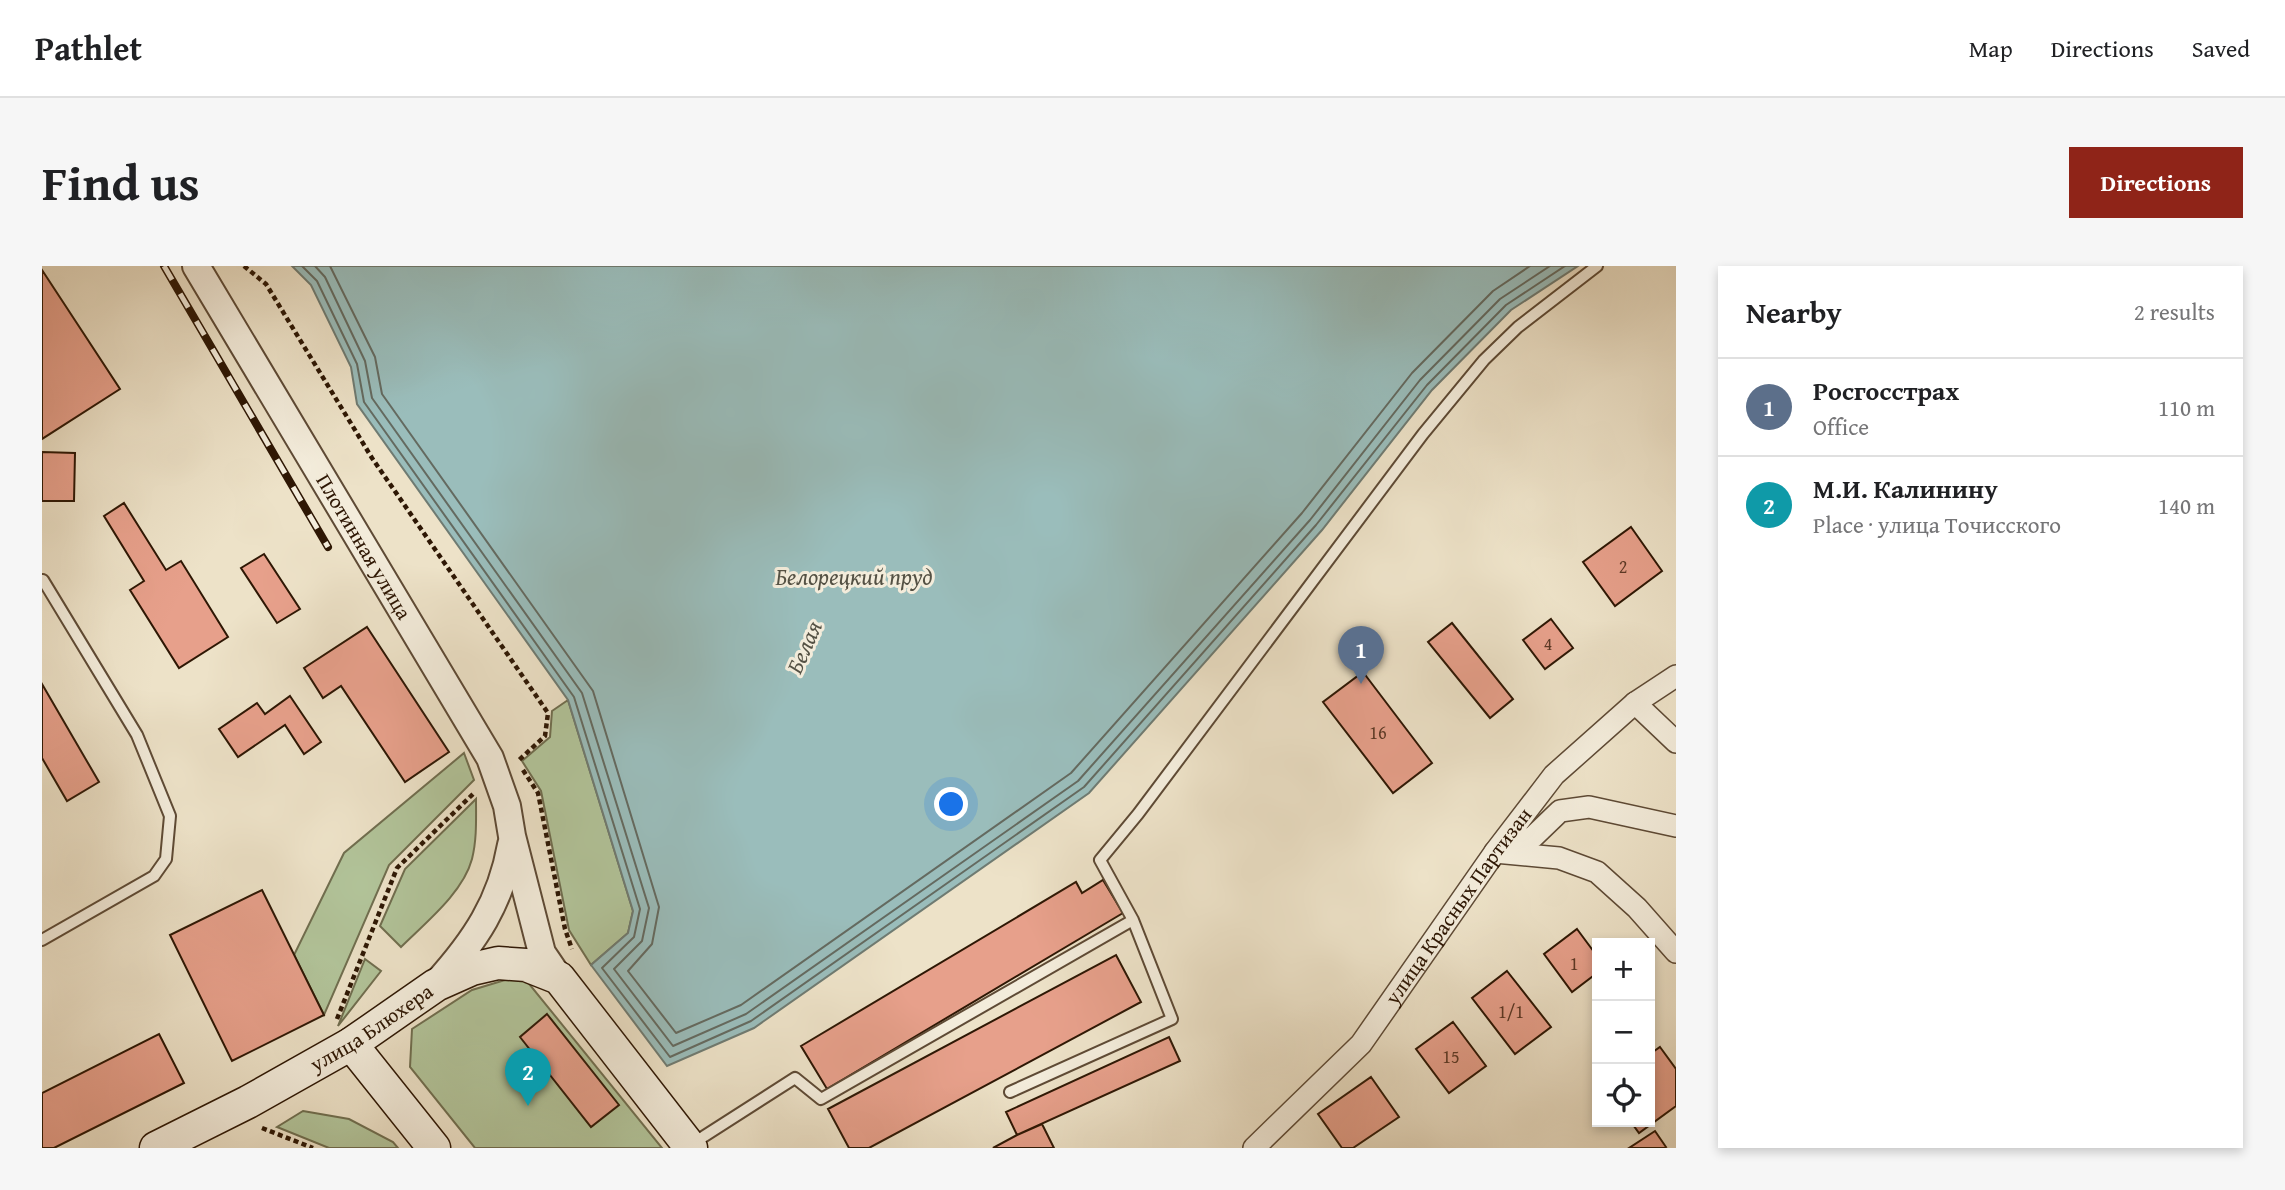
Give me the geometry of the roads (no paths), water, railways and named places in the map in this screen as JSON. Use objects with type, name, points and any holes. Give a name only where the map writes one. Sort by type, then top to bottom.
[{"type":"main road","points":[[436,985],[472,969],[498,963],[526,965],[559,978],[690,1147]]},
{"type":"main road","name":"улица Блюхера","points":[[156,1148],[248,1102],[342,1038],[436,985]]},
{"type":"main road","points":[[342,1038],[424,1136]]},
{"type":"street","name":"Плотинная улица","points":[[196,266],[490,758],[507,806],[542,953],[559,978]]},
{"type":"street","name":"улица Красных Партизан","points":[[1254,1148],[1361,1044],[1495,852],[1554,775],[1635,703],[1676,676]]},
{"type":"street","points":[[1635,703],[1676,741]]},
{"type":"street","points":[[1495,852],[1532,836],[1560,811],[1590,807],[1676,826]]},
{"type":"street","name":"улица Блюхера","points":[[436,985],[466,951],[495,903],[506,874],[512,836]]},
{"type":"street","points":[[1495,852],[1559,858],[1597,872],[1637,908],[1676,952]]},
{"type":"lane","points":[[1010,1092],[1172,1019],[1133,920],[1100,860],[1138,814],[1423,434],[1484,360],[1518,327],[1597,266]]},
{"type":"lane","points":[[42,940],[154,876],[166,859],[170,816],[137,735],[43,580]]},
{"type":"lane","points":[[690,1147],[795,1078],[821,1099],[1133,920]]},
{"type":"water","name":"Белорецкий пруд","points":[[292,266],[1578,266],[1511,310],[1432,390],[1322,530],[1089,793],[754,1028],[667,1066],[591,965],[628,933],[633,911],[568,700],[357,404],[351,367],[311,285]]},
{"type":"railway","points":[[164,266],[328,547]]},
{"type":"place","name":"Росгосстрах","points":[[1361,684]]},
{"type":"place","name":"М.И. Калинину","points":[[528,1106]]},
{"type":"water label","name":"Белая","points":[[804,647]]}]
